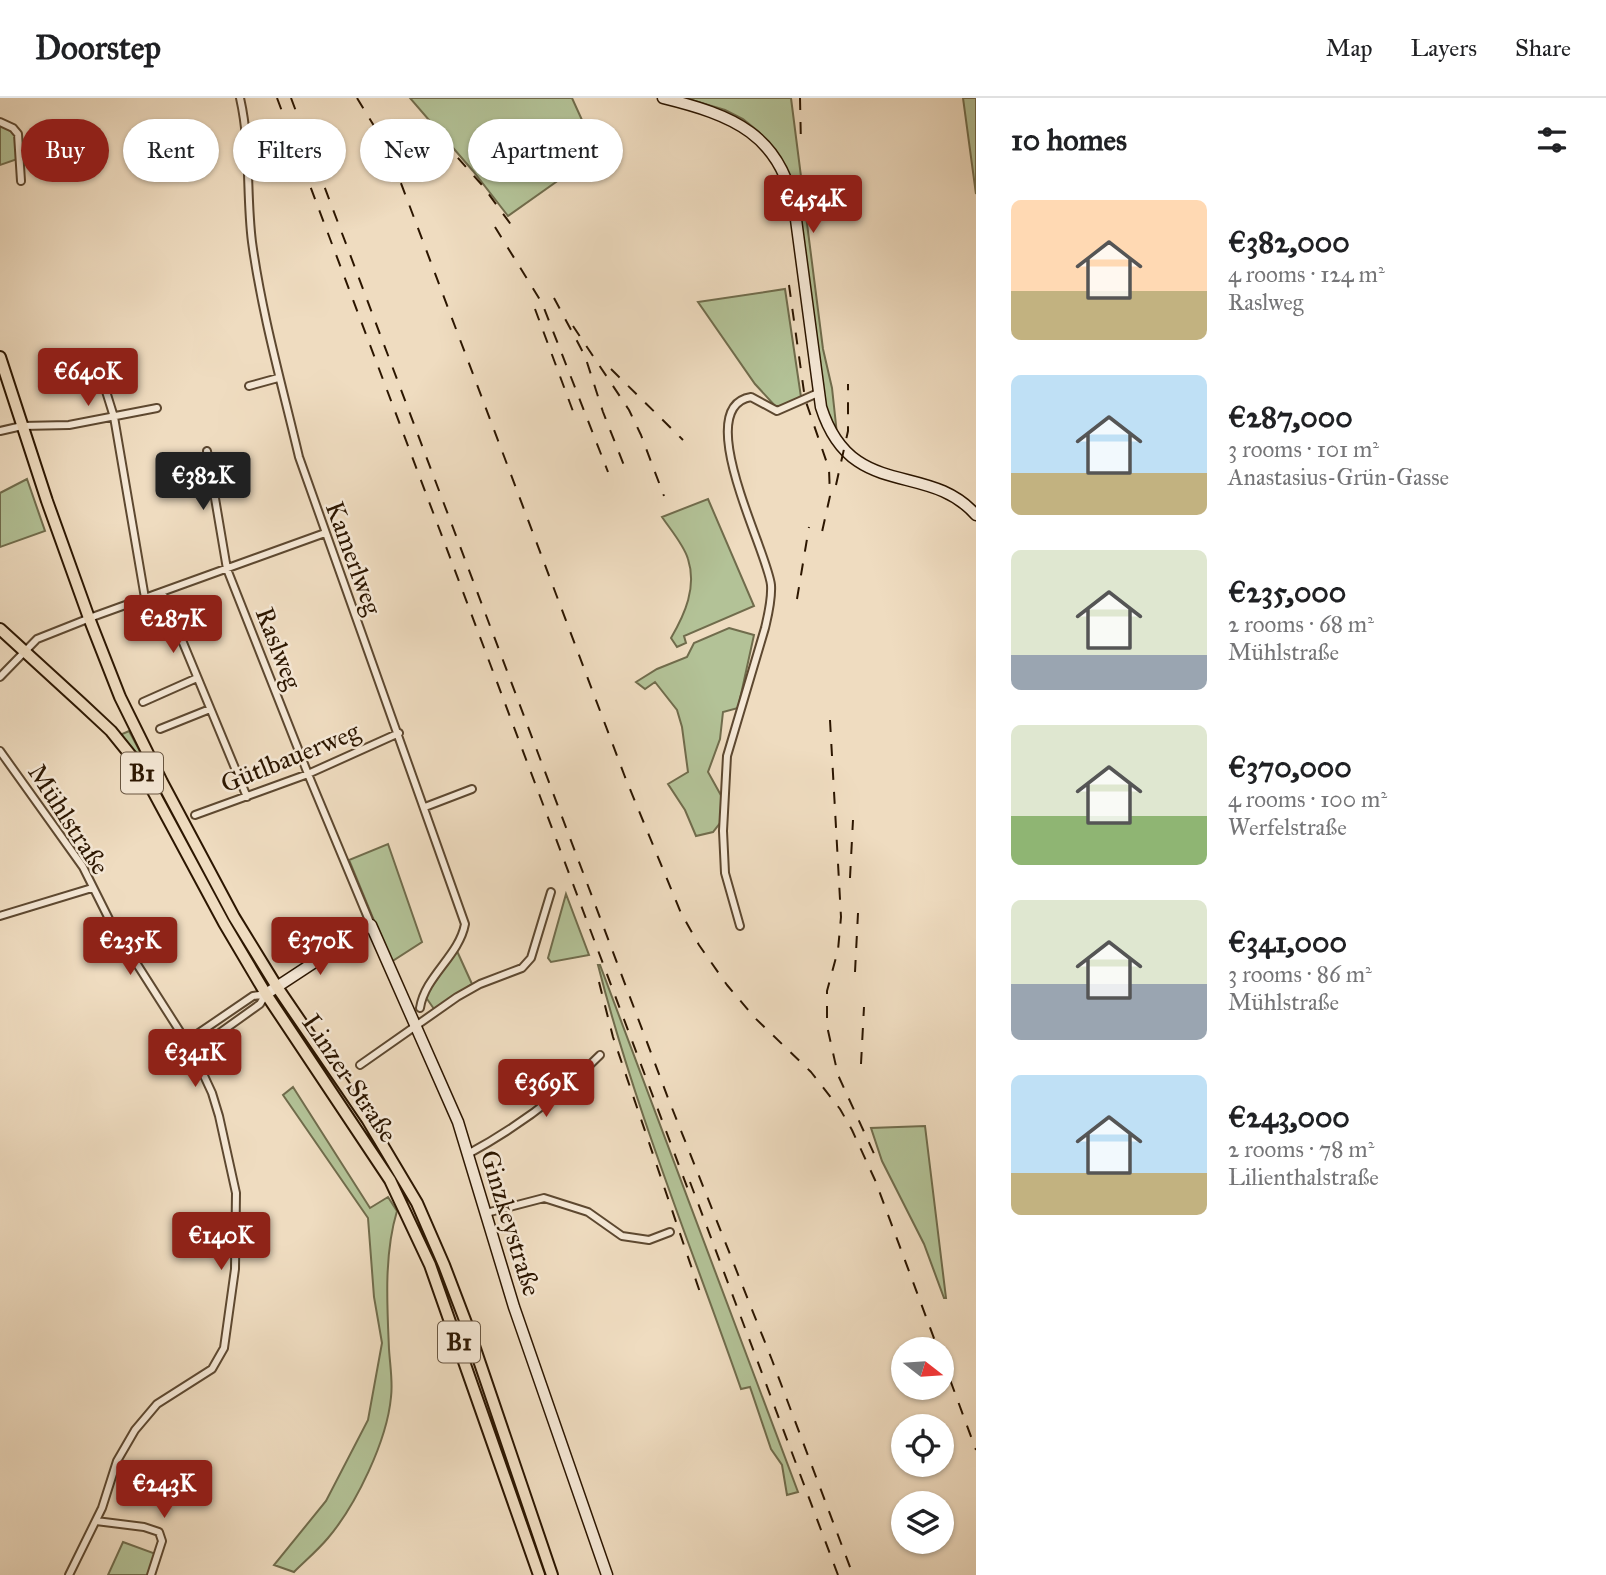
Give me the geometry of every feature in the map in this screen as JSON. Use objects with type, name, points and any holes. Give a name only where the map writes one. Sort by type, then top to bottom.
[{"type":"main road","name":"Linzer Straße","points":[[0,357],[89,618],[135,729],[205,866],[277,987],[387,1150],[426,1223],[468,1328],[552,1575]]},
{"type":"main road","name":"Linzer Straße","points":[[0,629],[111,731],[132,757],[266,993],[390,1180],[414,1227],[450,1318],[539,1575]]},
{"type":"street","name":"Kamerlweg","points":[[240,98],[248,155],[252,239],[278,378],[299,457],[465,924],[456,946],[422,996],[420,1008]]},
{"type":"street","points":[[663,98],[704,108],[740,125],[767,148],[784,175],[795,212],[818,393],[831,432],[849,454],[879,473],[950,494],[976,515]]},
{"type":"street","points":[[0,122],[13,128],[18,134],[21,181]]},
{"type":"street","points":[[100,372],[114,417],[145,597]]},
{"type":"street","points":[[249,386],[278,378]]},
{"type":"street","points":[[740,926],[725,873],[723,831],[727,756],[765,628],[771,586],[764,557],[738,491],[729,452],[732,410],[737,402],[751,397],[777,411],[818,393]]},
{"type":"street","points":[[0,431],[23,426],[69,425],[157,408]]},
{"type":"street","name":"Raslweg","points":[[207,451],[227,569],[308,775]]},
{"type":"street","points":[[0,677],[37,639],[145,597],[326,533]]},
{"type":"street","points":[[162,592],[247,797]]},
{"type":"street","points":[[143,702],[197,678]]},
{"type":"street","points":[[160,729],[210,709]]},
{"type":"street","name":"Gütlbauerweg","points":[[195,815],[308,775],[399,733]]},
{"type":"street","name":"Mühlstraße","points":[[0,751],[83,867],[112,925],[193,1052],[212,1093],[236,1193],[235,1269],[224,1348],[212,1369],[203,1377],[170,1394],[145,1416],[117,1461],[96,1521],[69,1575]]},
{"type":"street","name":"Ginzkeystraße","points":[[308,775],[370,925],[446,1091],[514,1307],[607,1575]]},
{"type":"street","points":[[425,807],[472,789]]},
{"type":"street","points":[[0,916],[92,888]]},
{"type":"street","points":[[360,1065],[457,996],[522,968],[531,958],[551,892]]},
{"type":"street","points":[[187,1041],[253,996],[277,987],[370,925]]},
{"type":"street","points":[[193,1052],[260,1004],[266,993]]},
{"type":"street","points":[[468,1154],[492,1141],[575,1081],[600,1055]]},
{"type":"street","points":[[486,1213],[544,1198],[588,1212],[622,1236],[649,1240],[670,1231]]},
{"type":"street","points":[[96,1521],[144,1527],[159,1532],[162,1541],[152,1575]]},
{"type":"green space","points":[[410,98],[572,98],[582,119],[468,119],[468,165],[454,149],[454,119],[428,119]]},
{"type":"green space","points":[[685,98],[791,98],[823,349],[832,388],[837,434],[824,403],[794,186],[784,165],[759,132],[743,119],[725,110]]},
{"type":"green space","points":[[963,98],[976,98],[976,194]]},
{"type":"green space","points":[[0,119],[20,132],[21,158],[0,165]]},
{"type":"green space","points":[[482,182],[556,182],[508,216]]},
{"type":"green space","points":[[785,289],[801,397],[777,408],[755,384],[698,302]]},
{"type":"green space","points":[[27,479],[45,531],[0,547],[0,493]]},
{"type":"green space","points":[[708,499],[754,606],[684,636],[686,643],[677,647],[671,638],[688,600],[690,569],[683,548],[662,517]]},
{"type":"green space","points":[[729,628],[754,635],[738,708],[723,712],[720,739],[708,772],[723,799],[720,823],[713,832],[696,836],[685,810],[668,784],[688,772],[677,710],[655,682],[645,689],[636,682],[657,669],[687,657],[694,643]]},
{"type":"green space","points":[[129,731],[176,818],[174,819],[155,783],[120,735]]},
{"type":"green space","points":[[388,844],[422,942],[391,962],[349,860]]},
{"type":"green space","points":[[566,894],[589,955],[551,962],[548,958]]},
{"type":"green space","points":[[457,951],[472,984],[434,1009],[425,996]]},
{"type":"green space","points":[[598,965],[798,1492],[787,1495],[782,1465],[771,1449],[750,1387],[741,1389],[629,1073]]},
{"type":"green space","points":[[293,1087],[370,1208],[388,1197],[397,1211],[390,1244],[387,1279],[392,1391],[383,1433],[368,1472],[339,1524],[294,1572],[274,1565],[326,1501],[368,1420],[382,1343],[374,1297],[368,1218],[283,1095]]},
{"type":"green space","points":[[925,1126],[946,1298],[924,1244],[882,1161],[871,1128]]},
{"type":"green space","points":[[123,1542],[156,1554],[150,1575],[108,1575]]},
{"type":"railway","points":[[277,98],[689,1192]]},
{"type":"railway","points":[[291,98],[668,1098],[772,1360],[853,1575]]},
{"type":"railway","points":[[357,98],[393,162],[625,777],[681,913],[727,985],[755,1018],[811,1072],[840,1109],[875,1180],[934,1337]]},
{"type":"railway","points":[[800,98],[801,146]]},
{"type":"railway","points":[[454,154],[482,185],[512,226]]},
{"type":"railway","points":[[495,227],[542,303],[608,472]]},
{"type":"railway","points":[[789,285],[805,399],[829,469],[830,496],[822,532]]},
{"type":"railway","points":[[554,298],[585,356],[627,473]]},
{"type":"railway","points":[[535,309],[574,414]]},
{"type":"railway","points":[[573,326],[629,410],[664,496]]},
{"type":"railway","points":[[611,369],[683,440]]},
{"type":"railway","points":[[836,485],[848,431],[848,384]]},
{"type":"railway","points":[[797,599],[809,527]]},
{"type":"railway","points":[[830,720],[841,917],[838,950],[827,991],[827,1026],[838,1075],[876,1158]]},
{"type":"railway","points":[[850,878],[853,820]]},
{"type":"railway","points":[[855,972],[858,913]]},
{"type":"railway","points":[[599,982],[613,1037],[703,1301]]},
{"type":"railway","points":[[861,1064],[864,1007]]},
{"type":"railway","points":[[690,1182],[838,1575]]},
{"type":"railway","points":[[954,1390],[976,1450]]}]
